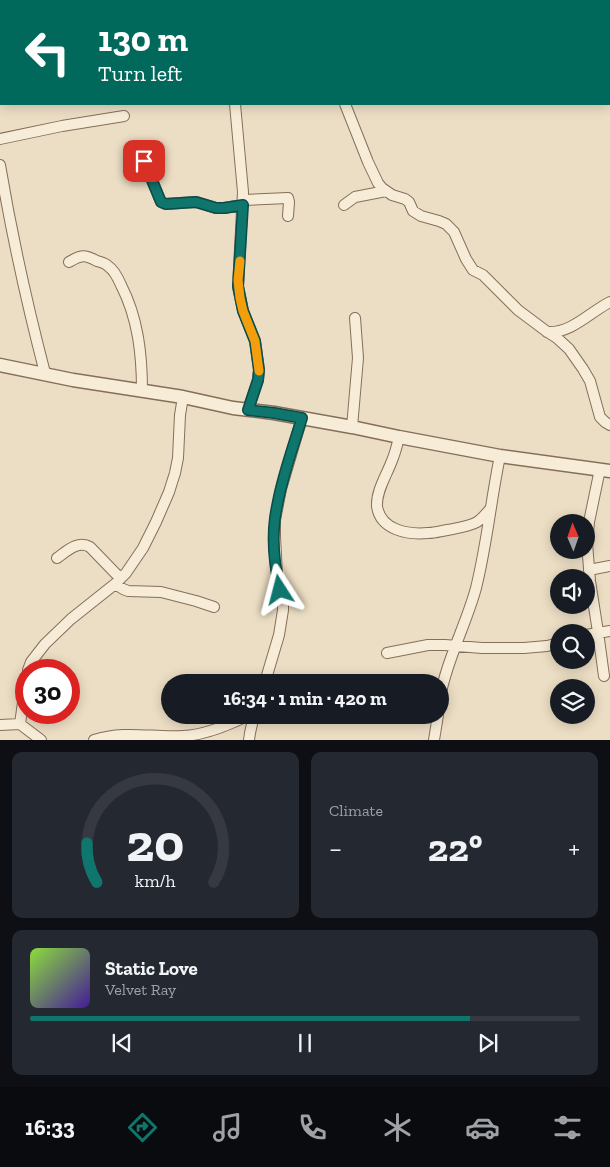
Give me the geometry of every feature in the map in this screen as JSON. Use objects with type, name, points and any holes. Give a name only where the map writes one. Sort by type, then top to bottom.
[{"type":"street","points":[[236,105],[242,165],[243,202],[238,286],[243,311],[255,341],[259,370],[258,380],[248,410]]},
{"type":"street","points":[[345,105],[378,183],[392,195],[409,202],[413,211],[421,216],[446,224],[454,232],[473,270],[483,276],[518,310],[564,344],[576,358],[590,382],[600,417],[610,425]]},
{"type":"street","points":[[0,139],[124,116]]},
{"type":"street","points":[[140,151],[161,202],[166,204],[196,202],[216,208],[224,208],[243,202],[288,198],[288,216]]},
{"type":"street","points":[[0,166],[14,246],[45,373]]},
{"type":"street","points":[[344,205],[355,197],[386,191]]},
{"type":"street","points":[[69,262],[85,255],[90,256],[107,265],[117,276],[128,300],[138,332],[142,391]]},
{"type":"street","points":[[546,332],[555,332],[572,326],[610,302]]},
{"type":"street","points":[[352,427],[358,358],[355,318]]},
{"type":"street","points":[[0,365],[74,380],[183,397],[220,406],[274,413],[352,427],[500,456],[605,470],[588,532],[589,569]]},
{"type":"street","points":[[34,659],[71,620],[126,573],[143,548],[169,492],[175,473],[183,397]]},
{"type":"street","points":[[267,674],[284,610],[277,575],[275,520],[281,489],[302,418]]},
{"type":"street","points":[[399,437],[378,497],[377,505],[379,514],[388,526],[407,533],[430,533],[468,526],[485,516],[490,509]]},
{"type":"street","points":[[446,674],[476,588],[500,456]]},
{"type":"street","points":[[57,558],[78,545],[86,544],[118,581],[123,590],[161,592],[214,607]]},
{"type":"street","points":[[594,569],[610,566]]},
{"type":"street","points":[[595,611],[604,676]]},
{"type":"street","points":[[595,632],[610,631]]},
{"type":"street","points":[[387,653],[428,645],[535,648],[550,645]]},
{"type":"street","points":[[0,725],[20,724],[41,740]]},
{"type":"street","points":[[94,740],[116,735],[132,734],[194,735],[228,724]]},
{"type":"street","points":[[249,740],[252,724]]},
{"type":"street","points":[[434,740],[437,724]]},
{"type":"slow traffic","points":[[240,261],[238,286],[240,298],[255,341],[259,371]]},
{"type":"route","points":[[144,161],[161,202],[166,204],[200,202],[216,208],[243,205],[238,286],[243,311],[255,341],[259,370],[258,380],[248,410],[302,418],[281,489],[275,520],[276,569],[280,590]]}]
